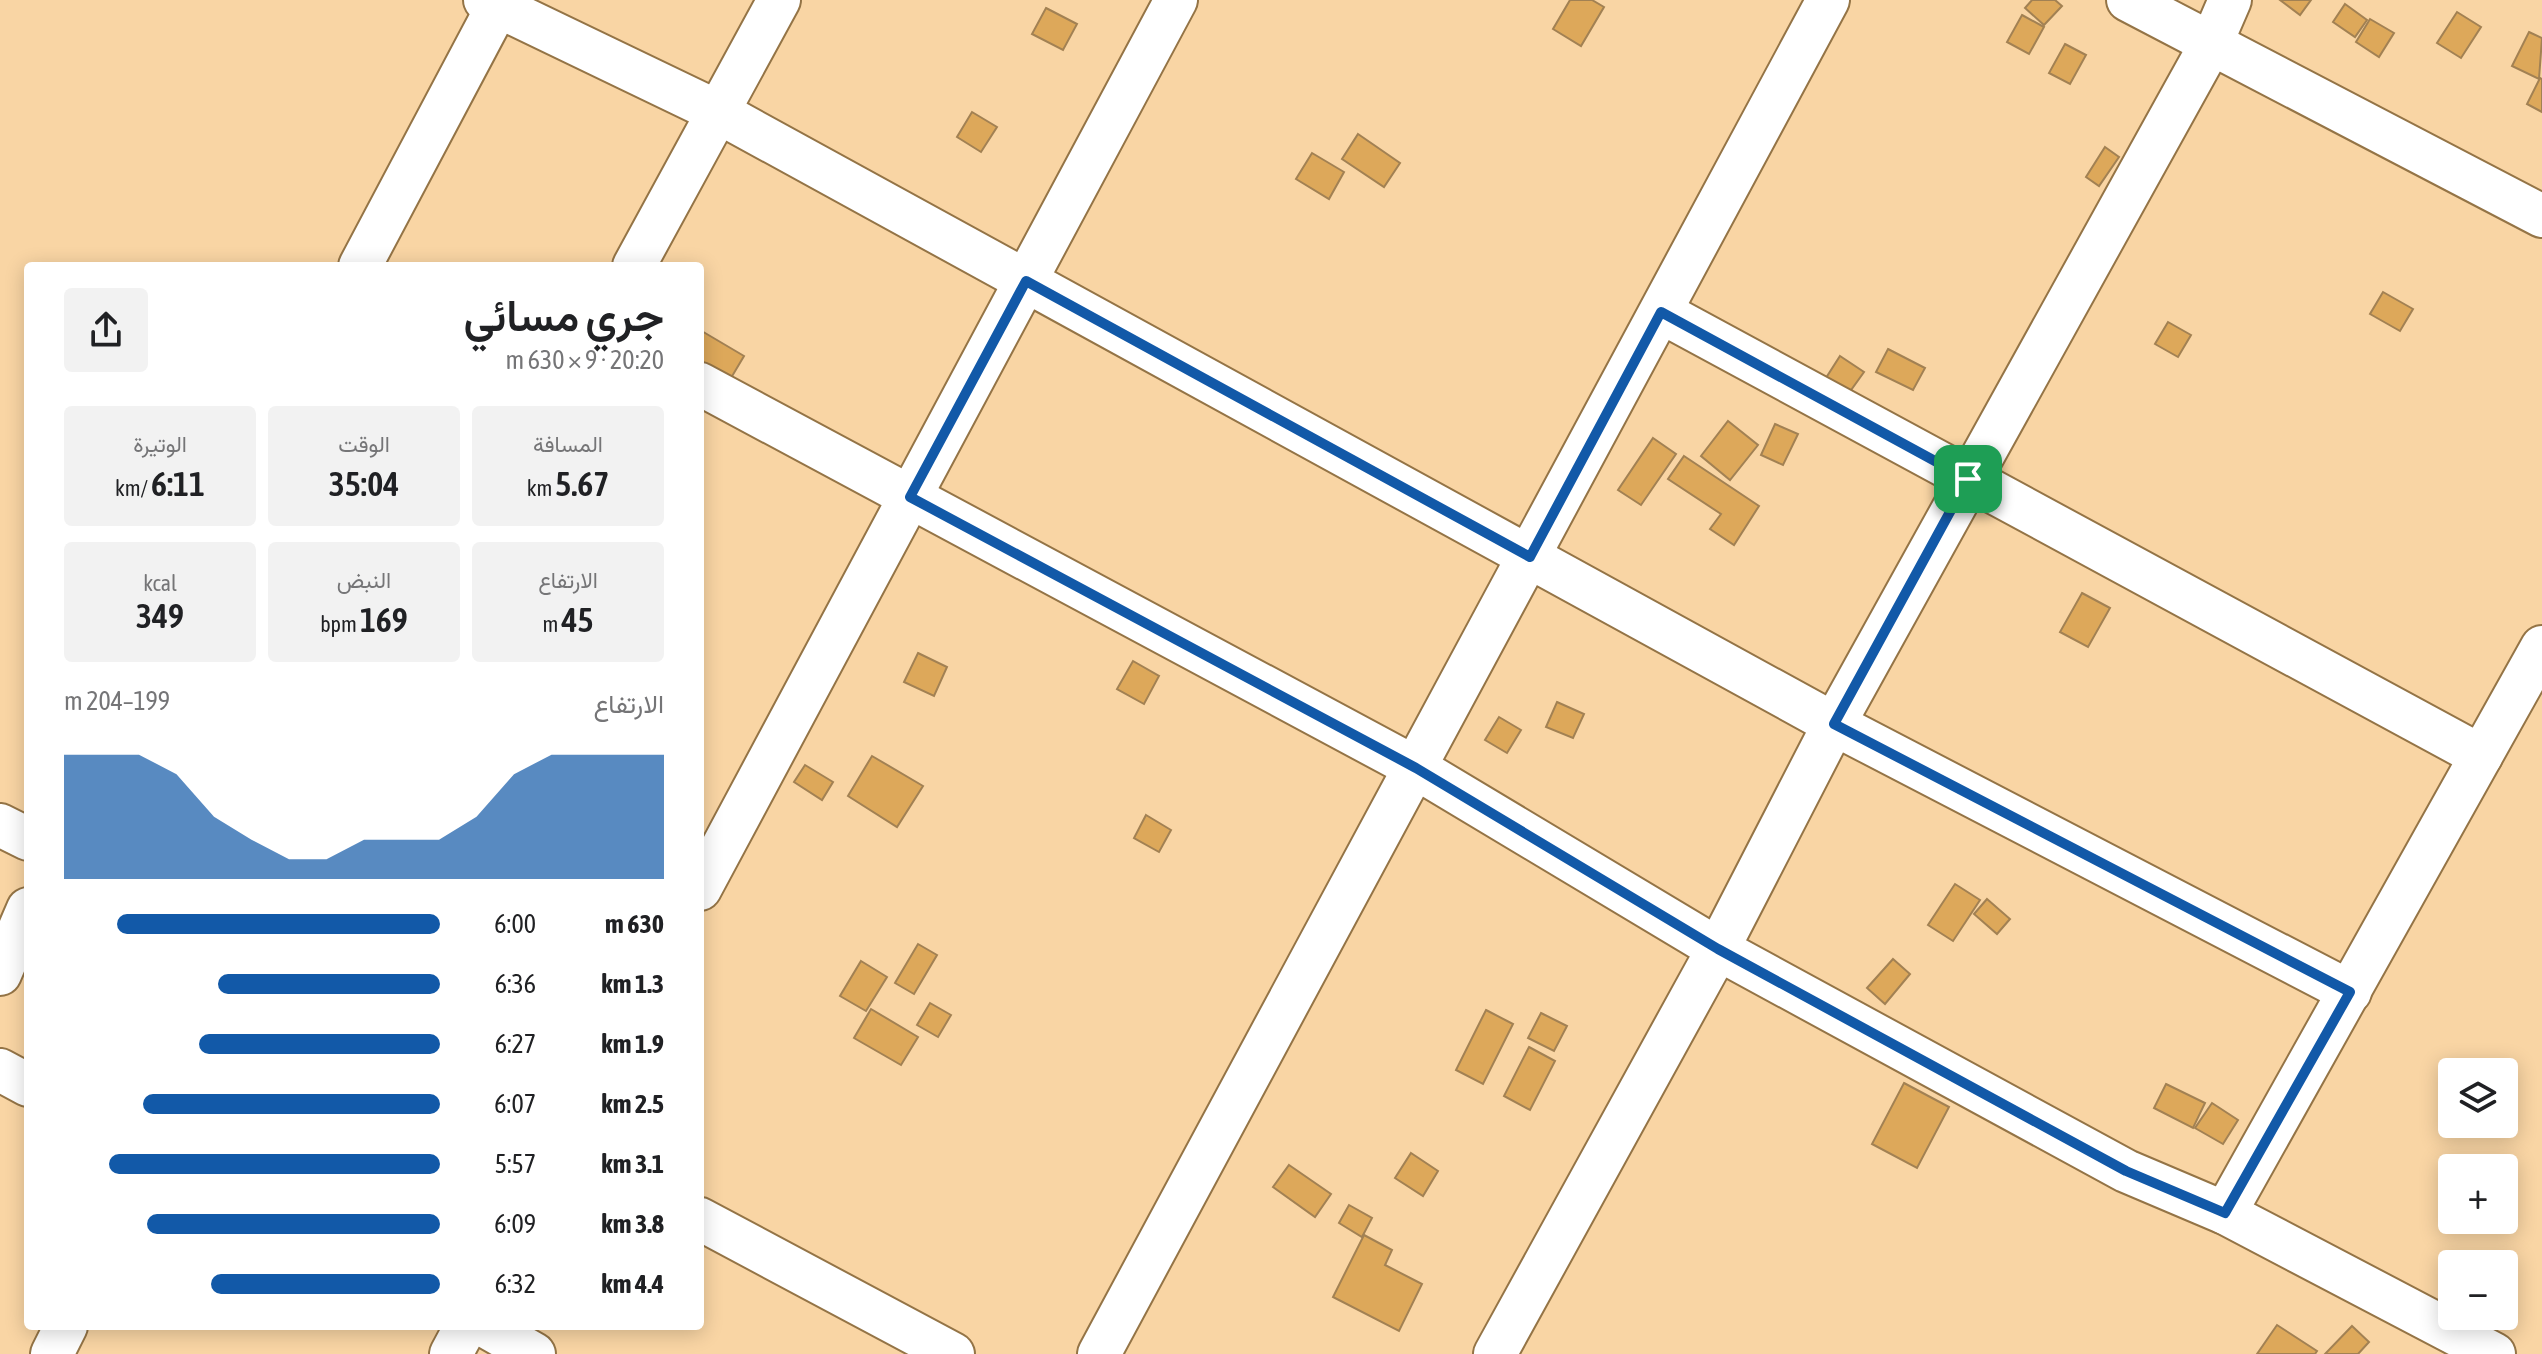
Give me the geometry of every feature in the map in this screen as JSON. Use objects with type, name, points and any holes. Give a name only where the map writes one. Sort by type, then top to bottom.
[{"type":"street","points":[[636,262],[779,0]]},
{"type":"street","points":[[704,882],[1176,0]]},
{"type":"street","points":[[1099,1354],[1828,0]]},
{"type":"street","points":[[2128,0],[2542,216]]},
{"type":"street","points":[[1495,1354],[1718,949],[1834,724],[2211,44],[2230,0]]},
{"type":"street","points":[[362,262],[494,2],[718,112],[1834,724],[2350,992]]},
{"type":"street","points":[[1661,312],[2481,756]]},
{"type":"street","points":[[704,386],[1416,768],[1718,949],[2126,1171],[2225,1213],[2494,1354]]},
{"type":"street","points":[[2225,1213],[2542,647]]},
{"type":"street","points":[[0,825],[24,837]]},
{"type":"street","points":[[0,974],[24,918]]},
{"type":"street","points":[[0,1070],[24,1083]]},
{"type":"street","points":[[704,1221],[953,1354]]},
{"type":"street","points":[[52,1354],[64,1330]]},
{"type":"street","points":[[451,1354],[464,1330]]},
{"type":"street","points":[[492,1330],[534,1354]]},
{"type":"building","points":[[1570,0],[1592,0],[1604,7],[1581,46],[1553,29]]},
{"type":"building","points":[[2032,0],[2055,0],[2062,6],[2044,25],[2025,8]]},
{"type":"building","points":[[2280,0],[2311,0],[2300,15]]},
{"type":"building","points":[[2345,4],[2367,20],[2355,37],[2333,22]]},
{"type":"building","points":[[1046,8],[1077,24],[1063,50],[1032,34]]},
{"type":"building","points":[[2457,12],[2481,27],[2461,58],[2437,43]]},
{"type":"building","points":[[2022,15],[2044,27],[2029,54],[2007,42]]},
{"type":"building","points":[[2370,19],[2394,33],[2379,57],[2356,42]]},
{"type":"building","points":[[2529,32],[2542,38],[2539,79],[2512,66]]},
{"type":"building","points":[[2065,44],[2086,55],[2070,84],[2049,73]]},
{"type":"building","points":[[2542,79],[2542,112],[2527,104]]},
{"type":"building","points":[[972,112],[997,127],[981,152],[957,137]]},
{"type":"building","points":[[1358,134],[1400,163],[1384,187],[1342,159]]},
{"type":"building","points":[[2105,147],[2119,157],[2099,186],[2086,177]]},
{"type":"building","points":[[1312,153],[1344,172],[1329,199],[1296,179]]},
{"type":"building","points":[[2383,292],[2413,309],[2400,331],[2370,314]]},
{"type":"building","points":[[2168,322],[2191,335],[2178,357],[2155,344]]},
{"type":"building","points":[[704,332],[744,356],[731,378],[704,362]]},
{"type":"building","points":[[1888,349],[1925,368],[1913,390],[1876,372]]},
{"type":"building","points":[[1840,356],[1864,372],[1846,397],[1824,381]]},
{"type":"building","points":[[1728,421],[1758,445],[1730,480],[1701,456]]},
{"type":"building","points":[[1775,424],[1798,434],[1783,465],[1761,455]]},
{"type":"building","points":[[1653,438],[1676,454],[1641,505],[1618,490]]},
{"type":"building","points":[[1684,456],[1759,506],[1734,545],[1710,529],[1721,514],[1668,479]]},
{"type":"building","points":[[2082,593],[2110,608],[2088,647],[2060,632]]},
{"type":"building","points":[[918,653],[947,667],[934,696],[904,682]]},
{"type":"building","points":[[1133,661],[1159,676],[1144,704],[1117,689]]},
{"type":"building","points":[[1557,702],[1584,714],[1573,738],[1546,727]]},
{"type":"building","points":[[1499,717],[1521,730],[1507,753],[1485,740]]},
{"type":"building","points":[[872,756],[923,786],[897,827],[848,796]]},
{"type":"building","points":[[805,765],[833,782],[822,800],[794,782]]},
{"type":"building","points":[[1146,815],[1171,830],[1159,852],[1134,838]]},
{"type":"building","points":[[1955,884],[1980,900],[1953,941],[1928,925]]},
{"type":"building","points":[[1987,899],[2010,919],[1997,934],[1974,914]]},
{"type":"building","points":[[918,944],[937,955],[914,994],[895,983]]},
{"type":"building","points":[[1893,959],[1910,974],[1885,1004],[1867,988]]},
{"type":"building","points":[[861,961],[887,977],[866,1011],[840,996]]},
{"type":"building","points":[[930,1003],[951,1015],[938,1037],[917,1025]]},
{"type":"building","points":[[871,1009],[918,1037],[901,1065],[854,1038]]},
{"type":"building","points":[[1486,1010],[1513,1024],[1483,1084],[1456,1070]]},
{"type":"building","points":[[1541,1013],[1567,1026],[1554,1051],[1528,1038]]},
{"type":"building","points":[[1529,1047],[1555,1061],[1530,1110],[1504,1096]]},
{"type":"building","points":[[1904,1083],[1949,1107],[1917,1168],[1872,1144]]},
{"type":"building","points":[[2166,1084],[2205,1103],[2193,1128],[2154,1108]]},
{"type":"building","points":[[2212,1103],[2238,1120],[2223,1144],[2195,1128]]},
{"type":"building","points":[[1411,1153],[1438,1171],[1423,1196],[1395,1178]]},
{"type":"building","points":[[1289,1165],[1331,1194],[1315,1217],[1273,1187]]},
{"type":"building","points":[[1349,1205],[1372,1218],[1362,1237],[1339,1223]]},
{"type":"building","points":[[1364,1235],[1392,1250],[1385,1265],[1422,1284],[1399,1331],[1333,1297]]},
{"type":"building","points":[[2277,1325],[2317,1351],[2315,1354],[2257,1354]]},
{"type":"building","points":[[2352,1326],[2369,1342],[2358,1354],[2325,1354]]},
{"type":"route","points":[[1026,281],[1530,557],[1661,312],[1968,479],[1834,724],[2350,992],[2225,1213],[2126,1171],[1718,949],[1416,768],[910,497],[1026,281]]}]
